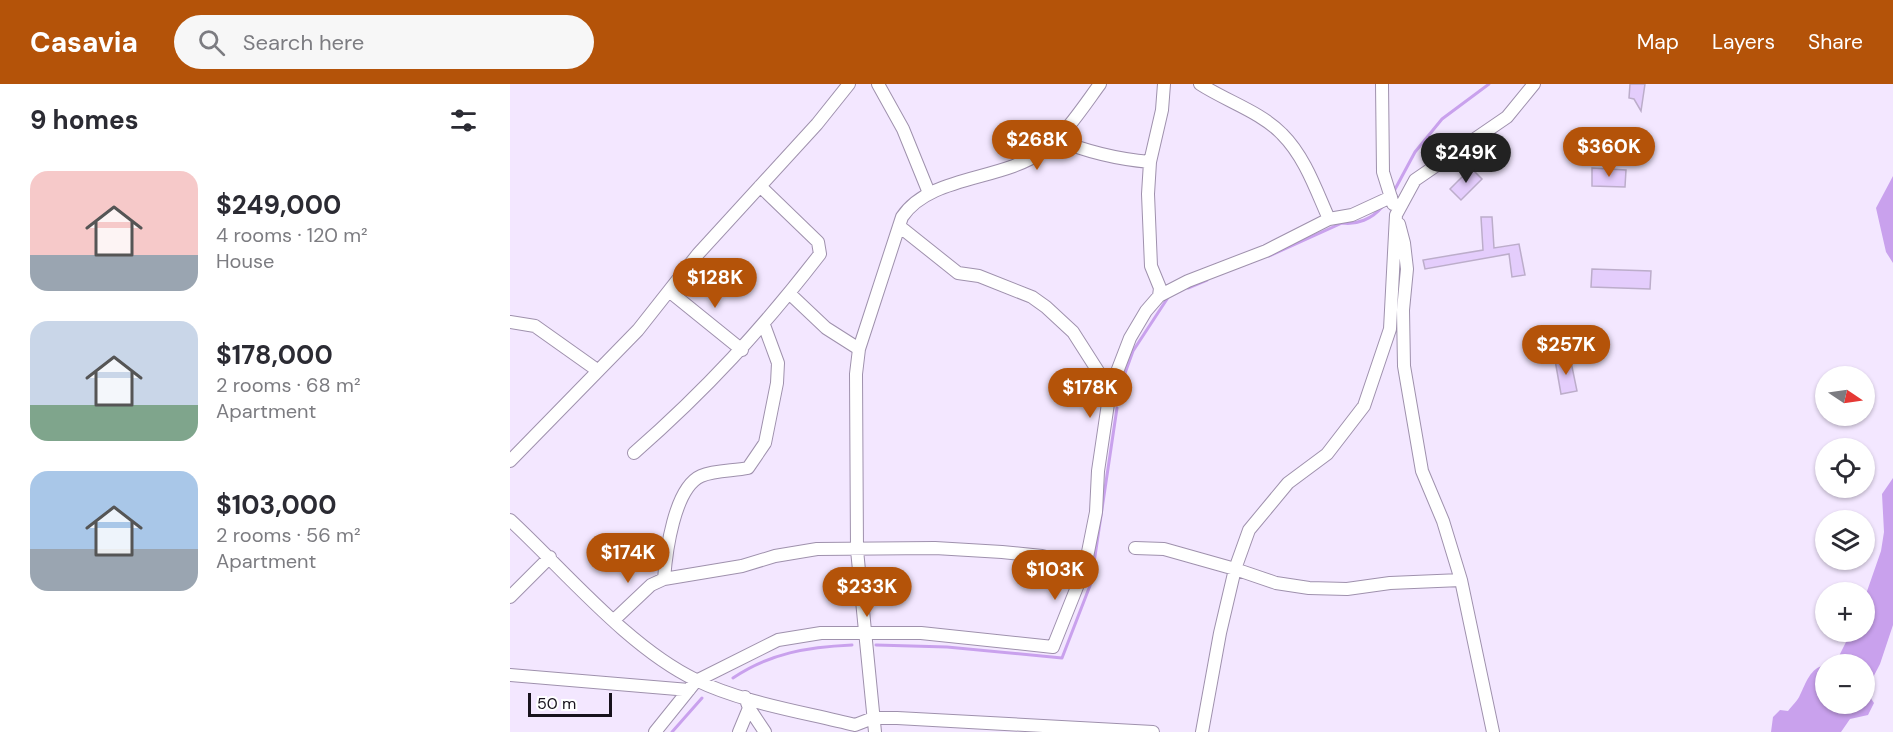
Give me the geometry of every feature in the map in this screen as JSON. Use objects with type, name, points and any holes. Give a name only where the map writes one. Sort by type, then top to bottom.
[{"type":"street","points":[[510,461],[638,330],[669,291],[817,124],[849,84]]},
{"type":"street","points":[[878,84],[903,129],[929,193]]},
{"type":"street","points":[[875,732],[857,550],[855,403],[859,349],[900,226],[912,203],[929,193],[1014,166],[1042,152],[1056,139],[1100,84]]},
{"type":"street","points":[[655,732],[693,685],[778,640],[821,633],[921,633],[1053,647],[1084,567],[1096,512],[1098,471],[1110,390],[1130,338],[1159,296],[1160,288],[1151,267],[1148,194],[1150,162],[1162,110],[1164,84]]},
{"type":"street","points":[[1200,84],[1257,116],[1282,134],[1304,164],[1329,219]]},
{"type":"street","points":[[1382,84],[1383,172],[1404,243],[1407,269],[1403,310],[1404,366],[1420,460],[1443,521],[1461,580],[1492,732]]},
{"type":"street","points":[[1202,732],[1235,568],[1249,530],[1288,483],[1328,454],[1364,406],[1390,329],[1396,215],[1415,180],[1507,117],[1534,84]]},
{"type":"street","points":[[1056,139],[1088,152],[1116,159],[1150,162]]},
{"type":"street","points":[[634,453],[690,404],[742,350],[820,254],[818,242],[760,186]]},
{"type":"street","points":[[1159,296],[1188,281],[1266,251],[1329,219],[1352,215],[1391,197]]},
{"type":"street","points":[[900,226],[958,273],[979,276],[1032,297],[1046,307],[1073,332],[1110,390]]},
{"type":"street","points":[[669,291],[742,350]]},
{"type":"street","points":[[789,293],[826,328],[859,349]]},
{"type":"street","points":[[510,322],[535,326],[597,370]]},
{"type":"street","points":[[663,579],[670,527],[689,486],[700,476],[748,468],[765,443],[778,363],[764,325]]},
{"type":"street","points":[[510,520],[640,645],[693,685]]},
{"type":"street","points":[[614,620],[651,585],[663,579],[742,566],[775,556],[817,549],[935,548],[1002,552],[1042,556],[1084,567]]},
{"type":"street","points":[[1136,548],[1164,549],[1235,568],[1276,583],[1309,588],[1347,589],[1390,583],[1461,580]]},
{"type":"street","points":[[510,597],[550,557]]},
{"type":"street","points":[[510,675],[693,685],[747,702],[853,728],[873,718],[1153,732]]},
{"type":"street","points":[[739,732],[747,702]]},
{"type":"street","points":[[747,702],[765,732]]},
{"type":"shaded area","points":[[1893,176],[1893,263],[1886,252],[1876,208]]},
{"type":"shaded area","points":[[1893,478],[1893,625],[1875,674],[1875,654],[1840,654],[1846,642],[1875,642],[1875,582],[1870,582],[1881,551],[1884,532],[1882,494]]},
{"type":"shaded area","points":[[1815,670],[1815,714],[1868,715],[1850,719],[1841,732],[1771,732],[1773,717],[1780,710],[1788,711],[1798,699]]},
{"type":"building","points":[[1630,84],[1645,84],[1641,111],[1634,99],[1629,98]]},
{"type":"building","points":[[1471,168],[1482,179],[1461,200],[1450,189]]},
{"type":"building","points":[[1592,168],[1626,170],[1625,187],[1592,186]]},
{"type":"building","points":[[1481,217],[1492,217],[1494,248],[1519,244],[1525,275],[1512,277],[1509,254],[1425,269],[1423,260],[1483,250]]},
{"type":"building","points":[[1592,269],[1651,271],[1650,289],[1591,287]]},
{"type":"building","points":[[1570,357],[1577,391],[1561,394],[1555,360]]},
{"type":"waterway","points":[[1393,193],[1415,152],[1442,119],[1489,84]]},
{"type":"waterway","points":[[1269,256],[1342,223],[1364,220],[1374,215],[1382,207]]},
{"type":"waterway","points":[[1188,288],[1207,280]]},
{"type":"waterway","points":[[1120,387],[1133,351],[1169,296]]},
{"type":"waterway","points":[[876,645],[947,647],[1062,658],[1091,583],[1117,408]]},
{"type":"waterway","points":[[733,678],[775,657],[820,647],[852,645]]},
{"type":"waterway","points":[[672,732],[702,698]]}]
